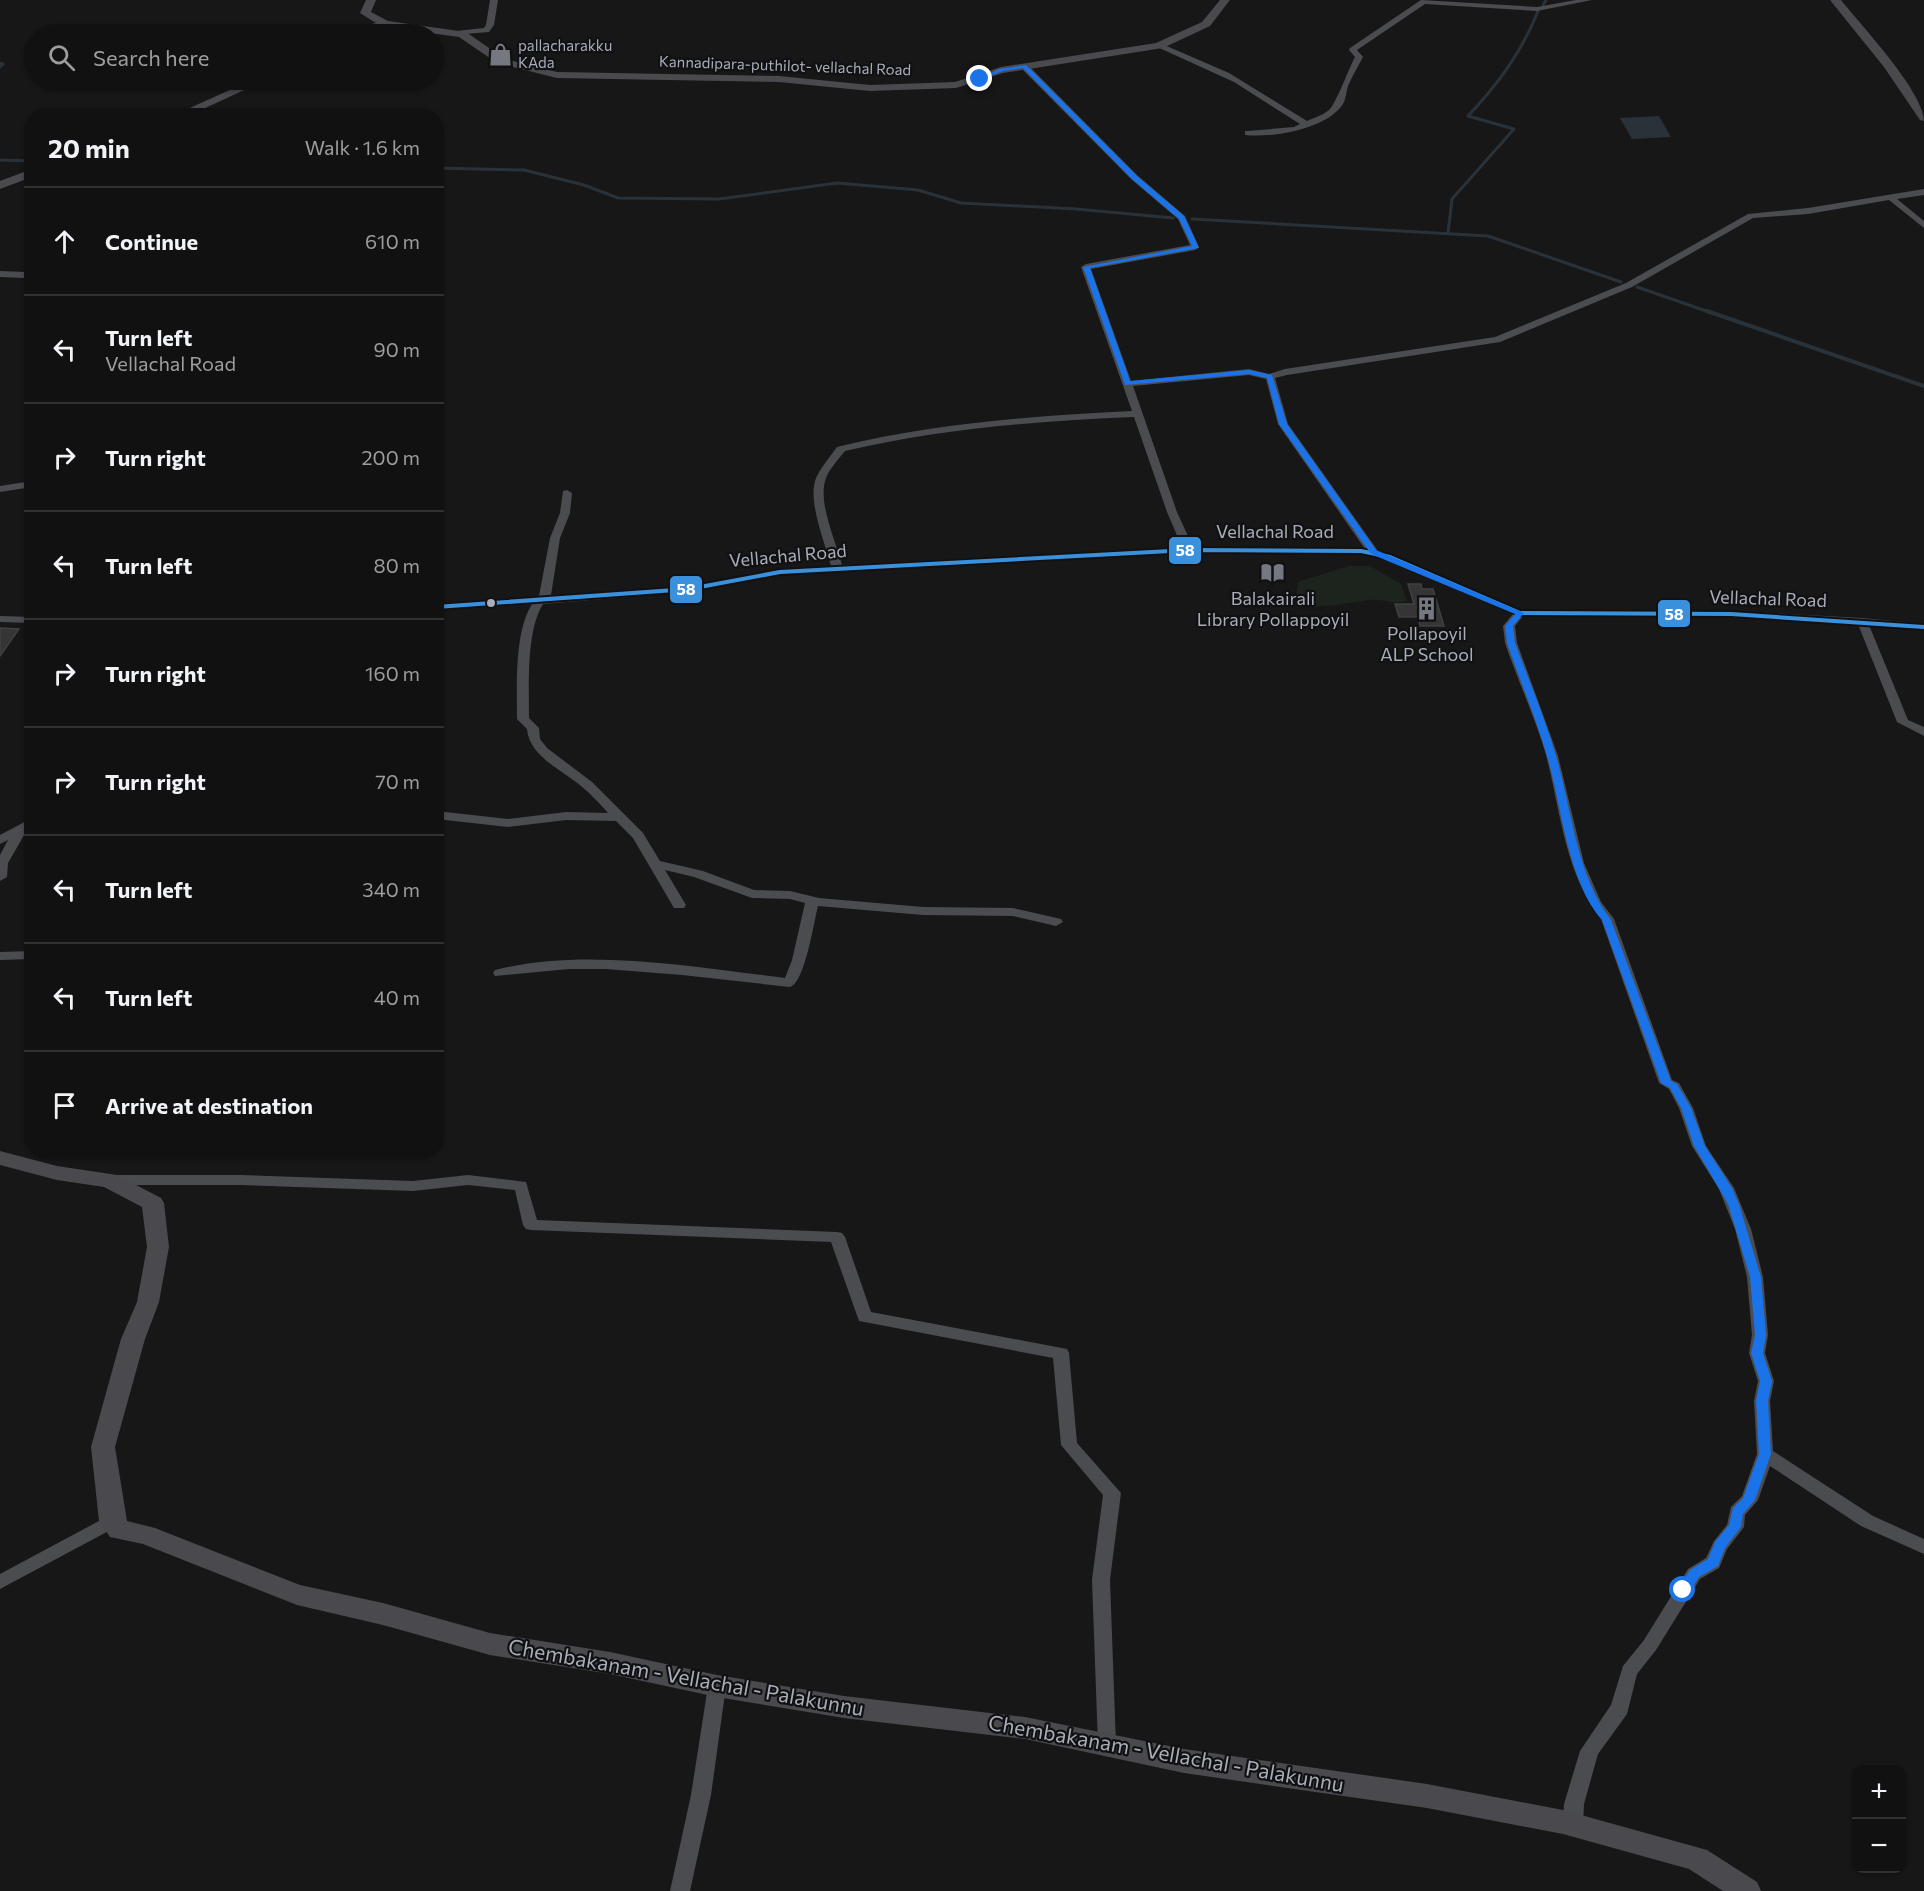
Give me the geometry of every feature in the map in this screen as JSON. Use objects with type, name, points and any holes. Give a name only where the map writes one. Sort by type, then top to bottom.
[{"type":"main road","points":[[371,0],[365,13],[386,24]]},
{"type":"main road","name":"Kannadipara-puthilot- vellachal Road","points":[[444,31],[462,34],[501,61],[557,75],[779,79],[870,87],[956,86],[1001,70],[1159,46],[1206,24],[1225,0]]},
{"type":"main road","points":[[1835,0],[1888,65],[1924,118]]},
{"type":"main road","points":[[195,108],[237,90]]},
{"type":"main road","points":[[0,184],[24,176]]},
{"type":"main road","points":[[0,1158],[57,1173],[109,1180],[153,1203],[158,1247],[148,1302],[133,1339],[103,1447],[112,1521]]},
{"type":"main road","name":"Chembakanam - Vellachal - Palakunnu","points":[[112,1521],[119,1530],[146,1535],[297,1595],[383,1614],[490,1644],[610,1663],[717,1686],[844,1707],[1025,1728],[1184,1761],[1427,1796],[1573,1825],[1697,1859],[1746,1891]]},
{"type":"street","points":[[456,33],[486,30],[490,25],[494,0]]},
{"type":"street","points":[[1248,134],[1296,129],[1331,113],[1340,102],[1344,87],[1359,57],[1353,50],[1424,2],[1537,9],[1588,0]]},
{"type":"street","points":[[1159,46],[1209,65],[1250,88],[1276,109],[1308,125]]},
{"type":"street","points":[[1024,66],[1134,177],[1182,218],[1195,248],[1086,267],[1189,550]]},
{"type":"street","points":[[1127,384],[1249,372],[1270,377],[1285,372],[1497,340],[1629,285],[1752,216],[1808,211],[1924,192]]},
{"type":"street","points":[[1891,198],[1924,225]]},
{"type":"street","points":[[0,274],[24,275]]},
{"type":"street","points":[[1270,377],[1283,424],[1374,552]]},
{"type":"street","points":[[837,569],[831,539],[819,510],[820,479],[841,449],[884,438],[941,429],[1138,414]]},
{"type":"street","points":[[0,489],[24,485]]},
{"type":"street","points":[[567,493],[565,513],[555,538],[541,602],[532,613],[524,664],[523,719],[533,728],[534,739],[543,751],[588,785],[638,836],[679,905]]},
{"type":"street","name":"Vellachal Road","points":[[444,607],[541,602],[689,589],[780,572],[1189,550],[1374,552],[1520,613],[1731,614],[1862,621],[1924,627]]},
{"type":"street","points":[[1520,613],[1509,626],[1511,643],[1551,755],[1578,862],[1596,908],[1607,920],[1666,1083],[1674,1086],[1686,1108],[1700,1146],[1726,1188],[1746,1240],[1755,1277],[1760,1335],[1757,1353],[1766,1381],[1762,1401],[1765,1454],[1749,1500],[1737,1512],[1735,1527],[1719,1546],[1713,1563],[1694,1574],[1650,1645],[1629,1671],[1620,1708],[1589,1751],[1574,1804],[1573,1825]]},
{"type":"street","points":[[0,619],[24,620]]},
{"type":"street","points":[[1862,621],[1903,722],[1924,732]]},
{"type":"street","points":[[444,816],[508,823],[566,816],[618,817]]},
{"type":"street","points":[[0,840],[24,827]]},
{"type":"street","points":[[0,877],[2,863],[24,830]]},
{"type":"street","points":[[654,864],[698,874],[752,894],[790,895],[812,900],[923,911],[1013,912],[1056,922]]},
{"type":"street","points":[[500,973],[520,969],[612,966],[790,983],[799,960],[812,900]]},
{"type":"street","points":[[0,956],[24,955]]},
{"type":"street","points":[[109,1180],[242,1180],[413,1186],[468,1180],[521,1186],[531,1225],[837,1237],[866,1317],[1061,1353],[1069,1445],[1112,1493],[1101,1580],[1107,1745]]},
{"type":"street","points":[[1765,1454],[1867,1521],[1924,1548]]},
{"type":"street","points":[[0,1581],[112,1521]]},
{"type":"street","points":[[680,1891],[701,1795],[717,1686]]},
{"type":"shaded area","points":[[1659,116],[1671,137],[1632,139],[1620,118]]},
{"type":"shaded area","points":[[1349,566],[1370,566],[1401,584],[1407,601],[1374,600],[1306,607],[1296,596],[1298,582]]},
{"type":"building","name":"Pollapoyil ALP School","points":[[1408,584],[1421,584],[1422,589],[1433,589],[1444,626],[1420,626],[1418,617],[1399,617],[1395,604],[1414,604]]},
{"type":"building","points":[[0,628],[19,629],[0,656]]},
{"type":"waterway","points":[[1543,5],[1546,0]]},
{"type":"waterway","points":[[1448,233],[1452,199],[1514,129],[1468,116],[1508,67],[1525,40],[1538,11]]},
{"type":"waterway","points":[[0,63],[3,64],[0,67]]},
{"type":"waterway","points":[[0,160],[24,161]]},
{"type":"waterway","points":[[444,168],[524,170],[584,185],[618,198],[719,199],[837,183],[918,190],[961,203],[1076,209],[1173,218]]},
{"type":"waterway","points":[[1192,219],[1488,236],[1621,282]]},
{"type":"waterway","points":[[1637,287],[1712,313]]},
{"type":"waterway","points":[[1707,311],[1924,386]]},
{"type":"transit line","name":"58","points":[[444,606],[689,589],[780,572],[1189,550],[1361,551],[1390,557],[1520,613],[1731,614],[1862,621],[1924,627]]},
{"type":"place","name":"pallacharakku KAda","points":[[500,55]]},
{"type":"place","name":"Balakairali Library Pollappoyil","points":[[1273,573]]},
{"type":"place","name":"Pollapoyil ALP School","points":[[1427,608]]},
{"type":"route","points":[[980,79],[1001,70],[1024,66],[1134,177],[1182,218],[1195,248],[1086,267],[1127,384],[1249,372],[1270,377],[1283,424],[1374,552],[1520,613],[1509,626],[1512,635],[1511,643],[1551,755],[1578,862],[1596,908],[1607,920],[1666,1083],[1674,1086],[1686,1108],[1700,1146],[1714,1166],[1734,1204],[1753,1263],[1760,1335],[1757,1353],[1766,1381],[1762,1401],[1762,1443],[1765,1454],[1749,1500],[1737,1512],[1735,1527],[1719,1546],[1713,1563],[1694,1574],[1683,1590]]}]
